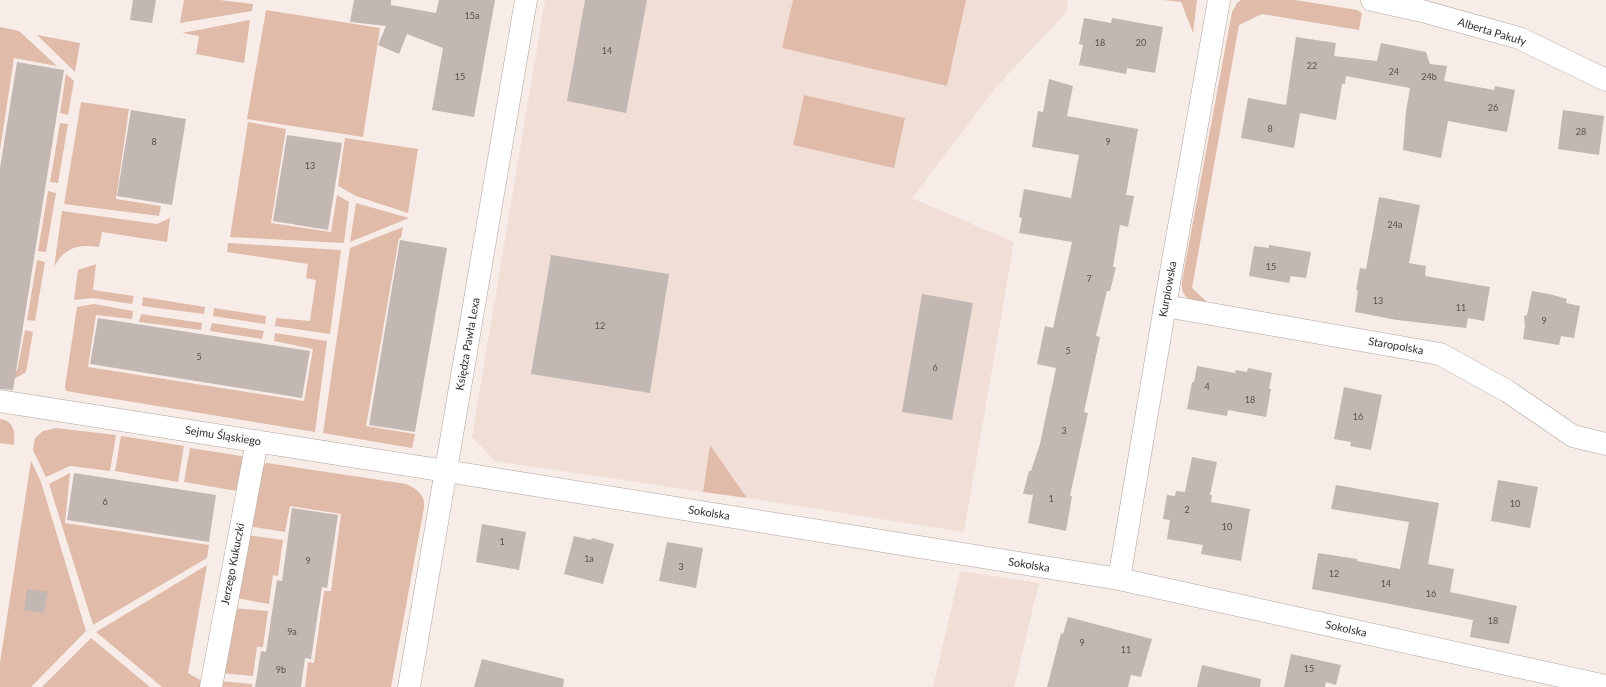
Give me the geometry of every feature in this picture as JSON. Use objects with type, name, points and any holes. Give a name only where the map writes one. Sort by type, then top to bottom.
[{"type":"street","name":"Księdza Pawła Lexa","points":[[409,687],[526,0]]},
{"type":"street","name":"Kurpiowska","points":[[1119,580],[1165,306],[1219,0]]},
{"type":"street","name":"Alberta Pakuły","points":[[1372,0],[1422,11],[1519,38],[1606,80]]},
{"type":"street","name":"Staropolska","points":[[1165,306],[1440,354],[1507,391],[1573,436],[1606,444]]},
{"type":"street","name":"Sejmu Śląskiego","points":[[0,401],[446,471]]},
{"type":"street","name":"Jerzego Kukuczki","points":[[210,687],[257,441]]},
{"type":"street","name":"Sokolska","points":[[446,471],[1119,580],[1606,686]]},
{"type":"shaded area","points":[[184,0],[219,0],[253,4],[252,11],[180,23]]},
{"type":"shaded area","points":[[545,0],[1068,0],[1066,13],[997,86],[912,198],[1014,242],[964,532],[747,498],[710,446],[703,492],[495,461],[472,437]]},
{"type":"shaded area","points":[[793,0],[966,0],[947,86],[782,48]]},
{"type":"shaded area","points":[[1164,0],[1197,0],[1193,33],[1181,2]]},
{"type":"shaded area","points":[[1241,0],[1295,0],[1357,10],[1362,13],[1359,30],[1262,14],[1239,25],[1192,288],[1209,304],[1203,304],[1193,301],[1186,296],[1183,292],[1182,281],[1232,12],[1237,3]]},
{"type":"shaded area","points":[[266,10],[380,28],[363,137],[247,119]]},
{"type":"shaded area","points":[[250,20],[244,63],[196,54],[199,36],[182,33]]},
{"type":"shaded area","points":[[0,27],[19,31],[57,66],[14,58],[0,150]]},
{"type":"shaded area","points":[[37,35],[80,43],[75,72]]},
{"type":"shaded area","points":[[66,74],[74,81],[68,115],[60,113]]},
{"type":"shaded area","points":[[804,95],[905,118],[894,168],[793,145]]},
{"type":"shaded area","points":[[81,102],[129,109],[116,199],[161,206],[159,216],[64,204]]},
{"type":"shaded area","points":[[248,122],[286,129],[271,223],[331,232],[337,195],[349,202],[344,243],[230,237]]},
{"type":"shaded area","points":[[60,123],[68,124],[58,183],[50,182]]},
{"type":"shaded area","points":[[345,138],[418,149],[408,213],[356,196],[338,186]]},
{"type":"shaded area","points":[[48,191],[56,193],[46,252],[38,251]]},
{"type":"shaded area","points":[[356,203],[409,218],[350,242]]},
{"type":"shaded area","points":[[62,211],[157,224],[170,218],[167,242],[102,232],[99,247],[85,246],[73,248],[58,260],[54,267]]},
{"type":"shaded area","points":[[403,227],[401,238],[399,238],[366,426],[415,434],[412,448],[323,433],[350,248]]},
{"type":"shaded area","points":[[228,243],[341,250],[330,334],[275,326],[276,318],[310,321],[316,280],[306,278],[308,264],[227,252]]},
{"type":"shaded area","points":[[37,260],[45,262],[35,321],[27,320]]},
{"type":"shaded area","points":[[96,264],[93,290],[134,296],[132,304],[93,298],[74,300],[78,270]]},
{"type":"shaded area","points":[[143,297],[205,307],[204,314],[142,306]]},
{"type":"shaded area","points":[[94,304],[133,311],[132,319],[96,315],[88,367],[304,401],[313,349],[274,341],[275,333],[327,341],[315,432],[66,391],[65,387],[77,307]]},
{"type":"shaded area","points":[[214,308],[266,316],[265,324],[213,316]]},
{"type":"shaded area","points":[[141,314],[202,323],[201,330],[139,322]]},
{"type":"shaded area","points":[[212,323],[264,331],[262,339],[210,331]]},
{"type":"shaded area","points":[[25,330],[33,332],[26,372],[14,379],[0,369],[17,371]]},
{"type":"shaded area","points":[[0,419],[9,422],[13,428],[14,445],[0,443]]},
{"type":"shaded area","points":[[56,428],[116,435],[110,471],[70,466],[46,477],[33,450],[35,438],[43,431]]},
{"type":"shaded area","points":[[121,436],[184,446],[178,482],[115,471]]},
{"type":"shaded area","points":[[710,445],[747,498],[703,492]]},
{"type":"shaded area","points":[[190,448],[241,456],[245,460],[243,492],[184,482]]},
{"type":"shaded area","points":[[31,461],[41,482],[86,631],[31,687],[0,687],[0,663]]},
{"type":"shaded area","points":[[267,463],[406,484],[417,490],[424,499],[424,508],[391,687],[305,687],[308,662],[314,663],[324,591],[331,591],[341,514],[290,506],[285,532],[248,526],[262,465]]},
{"type":"shaded area","points":[[70,473],[65,523],[209,545],[207,558],[93,625],[49,484]]},
{"type":"shaded area","points":[[247,535],[283,540],[278,576],[273,575],[269,604],[236,598]]},
{"type":"shaded area","points":[[207,565],[188,673],[207,684],[207,687],[162,687],[96,632]]},
{"type":"shaded area","points":[[960,571],[1039,583],[1014,687],[933,687]]},
{"type":"shaded area","points":[[233,608],[268,611],[263,647],[257,647],[253,676],[221,673]]},
{"type":"shaded area","points":[[91,638],[150,687],[42,687]]},
{"type":"shaded area","points":[[219,681],[252,684],[252,687],[218,687]]},
{"type":"building","points":[[133,0],[156,0],[152,23],[130,20]]},
{"type":"building","points":[[354,0],[391,0],[391,5],[436,13],[439,0],[495,0],[474,117],[432,110],[443,48],[407,34],[399,54],[378,45],[386,26],[350,22]]},
{"type":"building","points":[[585,0],[647,0],[626,113],[567,101]]},
{"type":"building","points":[[1084,18],[1111,23],[1112,18],[1163,27],[1155,73],[1127,68],[1126,74],[1079,65],[1083,45],[1079,44]]},
{"type":"building","points":[[1296,37],[1336,43],[1334,56],[1377,61],[1381,43],[1426,52],[1430,64],[1447,66],[1444,81],[1494,90],[1495,86],[1515,90],[1507,132],[1448,121],[1441,158],[1403,150],[1406,111],[1410,88],[1346,76],[1345,84],[1342,84],[1336,120],[1300,113],[1294,148],[1241,138],[1248,98],[1286,105]]},
{"type":"building","points":[[17,62],[64,70],[13,390],[0,389],[0,168]]},
{"type":"building","points":[[1049,79],[1073,86],[1067,116],[1138,129],[1126,195],[1134,196],[1128,227],[1120,225],[1113,267],[1116,267],[1110,291],[1107,291],[1096,336],[1100,337],[1084,412],[1088,413],[1070,496],[1072,496],[1066,531],[1028,523],[1033,495],[1023,494],[1029,471],[1031,471],[1040,444],[1056,368],[1037,364],[1045,326],[1053,328],[1072,242],[1019,233],[1022,218],[1019,217],[1024,189],[1071,198],[1079,155],[1032,147],[1038,111],[1043,112]]},
{"type":"building","points":[[131,110],[186,119],[172,205],[117,196]]},
{"type":"building","points":[[1563,110],[1604,116],[1599,155],[1558,149]]},
{"type":"building","points":[[287,135],[342,143],[328,230],[273,221]]},
{"type":"building","points":[[1379,197],[1420,205],[1409,263],[1426,266],[1425,276],[1490,287],[1484,321],[1468,318],[1466,328],[1397,320],[1355,312],[1358,290],[1356,290],[1360,268],[1366,269]]},
{"type":"building","points":[[400,240],[447,248],[415,432],[369,425]]},
{"type":"building","points":[[1269,245],[1311,252],[1306,278],[1291,276],[1289,283],[1249,276],[1254,246],[1269,248]]},
{"type":"building","points":[[551,255],[669,274],[650,393],[531,374]]},
{"type":"building","points":[[1532,291],[1567,299],[1566,303],[1580,306],[1574,338],[1561,336],[1559,345],[1523,339],[1525,326],[1524,316],[1527,315]]},
{"type":"building","points":[[922,294],[973,303],[952,420],[902,412]]},
{"type":"building","points":[[98,318],[310,351],[302,398],[90,364]]},
{"type":"building","points":[[1197,366],[1235,373],[1236,370],[1247,372],[1248,368],[1272,373],[1266,417],[1228,410],[1227,416],[1187,409],[1192,382],[1194,382]]},
{"type":"building","points":[[1344,387],[1382,395],[1371,450],[1350,446],[1351,442],[1334,439]]},
{"type":"building","points":[[1192,457],[1217,462],[1210,495],[1212,495],[1211,502],[1250,509],[1241,561],[1201,554],[1203,545],[1167,539],[1170,520],[1163,519],[1167,495],[1175,496],[1176,491],[1185,492]]},
{"type":"building","points":[[74,473],[216,495],[209,542],[67,520]]},
{"type":"building","points":[[1498,480],[1538,487],[1530,528],[1491,521]]},
{"type":"building","points":[[1336,485],[1439,503],[1428,564],[1454,569],[1450,592],[1517,606],[1509,644],[1470,637],[1473,620],[1312,589],[1318,553],[1357,559],[1357,561],[1400,569],[1409,522],[1331,509]]},
{"type":"building","points":[[292,508],[338,515],[327,588],[322,587],[311,659],[305,658],[301,687],[255,687],[261,651],[266,652],[277,580],[282,581]]},
{"type":"building","points":[[482,524],[526,532],[519,570],[476,562]]},
{"type":"building","points":[[574,536],[591,540],[592,538],[614,544],[603,584],[564,574]]},
{"type":"building","points":[[667,542],[703,548],[696,588],[659,581]]},
{"type":"building","points":[[27,589],[48,592],[44,613],[24,610]]},
{"type":"building","points":[[1068,617],[1152,639],[1141,677],[1131,675],[1128,687],[1047,687],[1061,633],[1063,634]]},
{"type":"building","points":[[1291,654],[1341,665],[1336,685],[1326,682],[1325,687],[1284,687]]},
{"type":"building","points":[[482,659],[564,679],[563,687],[474,687]]},
{"type":"building","points":[[1202,665],[1261,679],[1260,687],[1197,687]]}]
